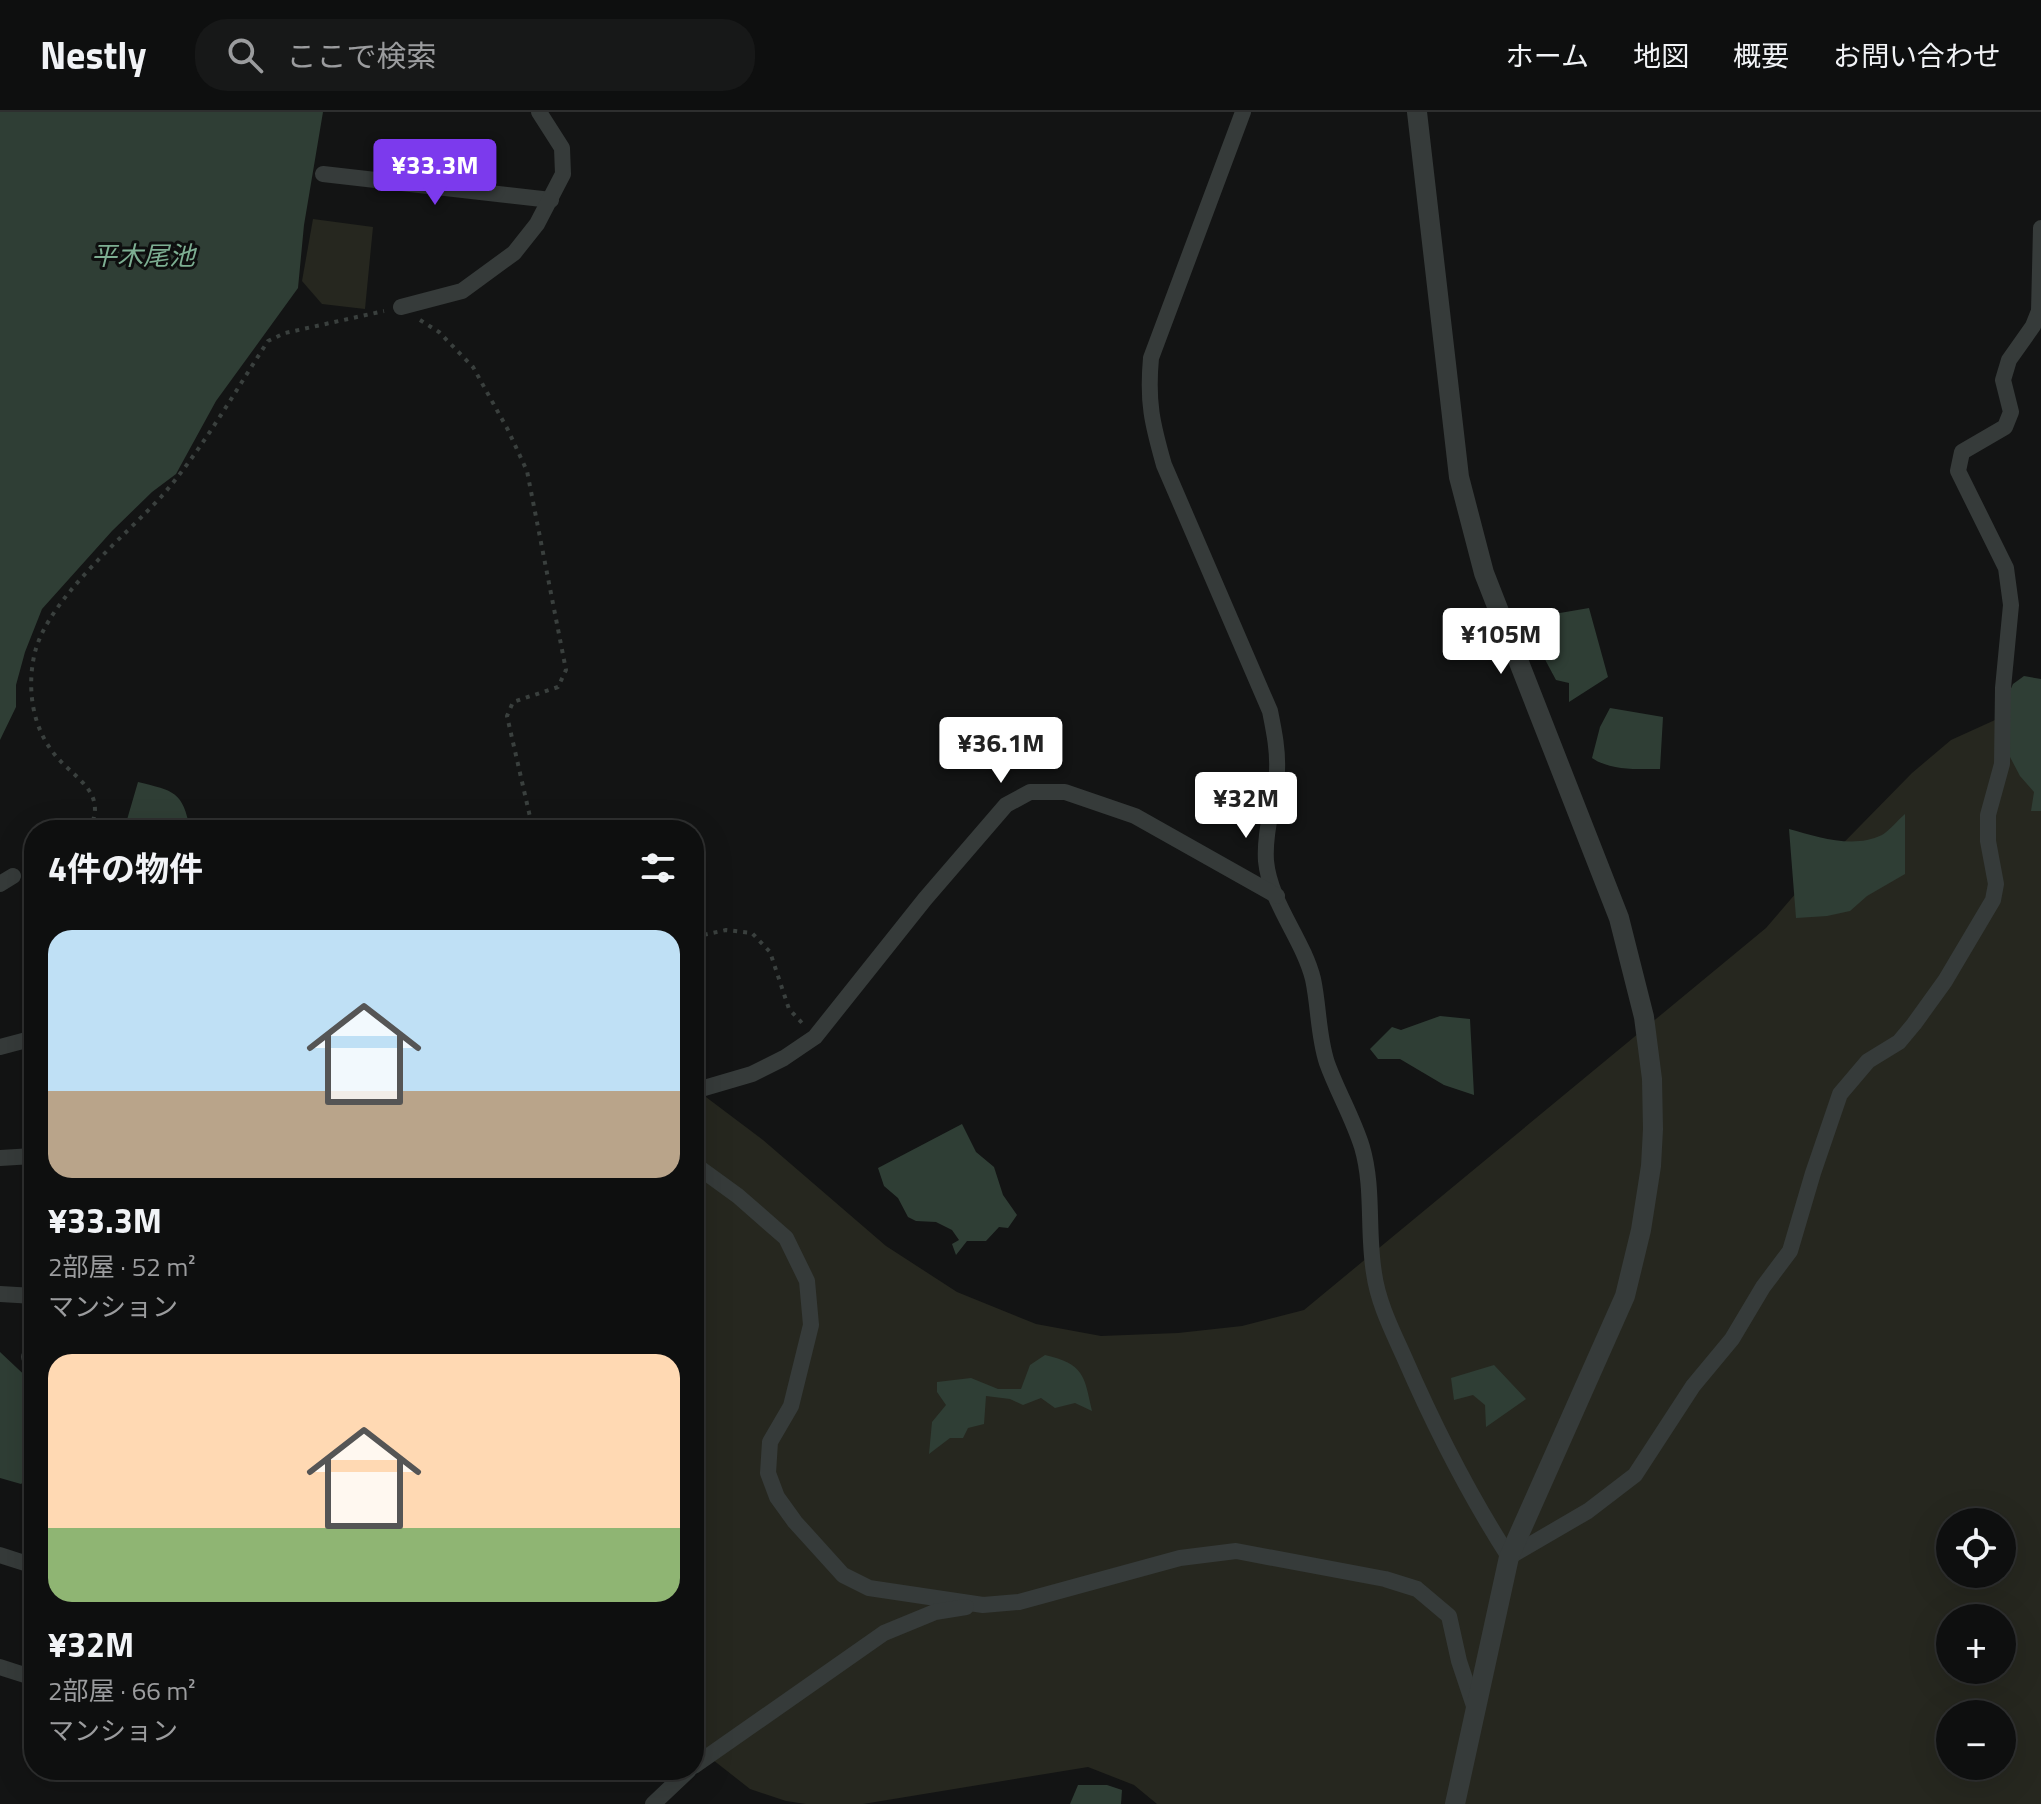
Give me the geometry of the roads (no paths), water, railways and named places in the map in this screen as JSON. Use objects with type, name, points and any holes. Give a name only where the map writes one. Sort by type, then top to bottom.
[{"type":"street","points":[[401,307],[462,291],[514,253],[537,224],[563,174],[562,148],[539,112]]},
{"type":"street","points":[[1243,112],[1151,358],[1148,395],[1153,426],[1164,465],[1270,711],[1277,744],[1277,772],[1266,841],[1266,864],[1277,896],[1303,950],[1313,981],[1317,1021],[1326,1061],[1362,1146],[1369,1181],[1374,1274],[1388,1320],[1431,1420],[1473,1502],[1509,1557]]},
{"type":"street","points":[[1417,112],[1451,420],[1469,522],[1484,573],[1619,918],[1644,1017],[1652,1079],[1651,1166],[1641,1230],[1625,1296],[1509,1557],[1455,1804]]},
{"type":"street","points":[[323,174],[551,200]]},
{"type":"street","points":[[1509,1557],[1588,1511],[1635,1475],[1693,1386],[1732,1339],[1763,1287],[1790,1251],[1840,1094],[1868,1061],[1899,1042],[1914,1024],[1945,981],[1993,900],[1996,884],[1988,841],[1988,815],[2002,764],[2003,688],[2011,605],[2006,568],[1958,471],[1962,452],[2005,427],[2011,412],[2003,380],[2009,360],[2033,326],[2039,311],[2041,228]]},
{"type":"street","points":[[704,1088],[752,1074],[784,1058],[815,1037],[925,899],[1006,805],[1030,792],[1065,792],[1135,816],[1277,896]]},
{"type":"street","points":[[0,1047],[24,1041]]},
{"type":"street","points":[[0,1158],[24,1157]]},
{"type":"street","points":[[704,1171],[786,1238],[807,1281],[811,1325],[791,1406],[770,1442],[768,1473],[777,1497],[795,1522],[843,1575],[869,1588],[983,1605]]},
{"type":"street","points":[[0,1294],[24,1295]]},
{"type":"street","points":[[704,1759],[884,1633],[935,1612],[1019,1602],[1180,1558],[1236,1551],[1385,1579],[1417,1589],[1449,1616],[1459,1661],[1476,1711]]},
{"type":"street","points":[[0,1555],[24,1563]]},
{"type":"street","points":[[0,1667],[24,1675]]},
{"type":"street","points":[[653,1804],[678,1780]]},
{"type":"water","name":"平木尾池","points":[[0,112],[323,112],[304,225],[298,288],[216,401],[176,474],[152,492],[112,531],[42,609],[16,685],[16,707],[0,740]]},
{"type":"water","points":[[1589,608],[1608,677],[1569,702],[1569,683],[1556,680],[1545,659],[1542,642],[1554,614]]},
{"type":"water","points":[[2024,676],[2041,679],[2041,811],[2031,811],[2034,792],[2020,776],[2010,757],[2007,697],[2013,684]]},
{"type":"water","points":[[1610,708],[1663,717],[1660,769],[1616,767],[1592,758],[1600,727]]},
{"type":"water","points":[[138,782],[175,795],[184,807],[188,820],[127,820]]},
{"type":"water","points":[[1905,814],[1905,874],[1867,896],[1850,911],[1796,918],[1789,829],[1836,840],[1859,841],[1882,835]]},
{"type":"water","points":[[1440,1016],[1470,1019],[1474,1095],[1444,1085],[1400,1059],[1378,1059],[1370,1049],[1392,1027],[1401,1030]]},
{"type":"water","points":[[962,1124],[976,1152],[994,1167],[1003,1195],[1017,1215],[1008,1228],[999,1227],[986,1241],[967,1241],[956,1255],[952,1244],[959,1240],[952,1230],[936,1222],[916,1221],[908,1217],[898,1198],[884,1186],[878,1168]]},
{"type":"water","points":[[0,1352],[24,1375],[24,1481],[21,1484],[0,1478]]},
{"type":"water","points":[[1045,1355],[1075,1367],[1084,1380],[1092,1411],[1075,1403],[1055,1408],[1041,1398],[1023,1405],[1010,1399],[986,1396],[984,1424],[968,1428],[963,1438],[950,1438],[929,1454],[932,1422],[946,1405],[937,1392],[937,1382],[971,1378],[998,1389],[1021,1389],[1030,1365]]},
{"type":"water","points":[[1494,1365],[1526,1399],[1486,1427],[1485,1405],[1473,1395],[1454,1400],[1451,1378]]},
{"type":"water","points":[[1078,1785],[1107,1785],[1122,1790],[1121,1804],[1070,1804]]}]
